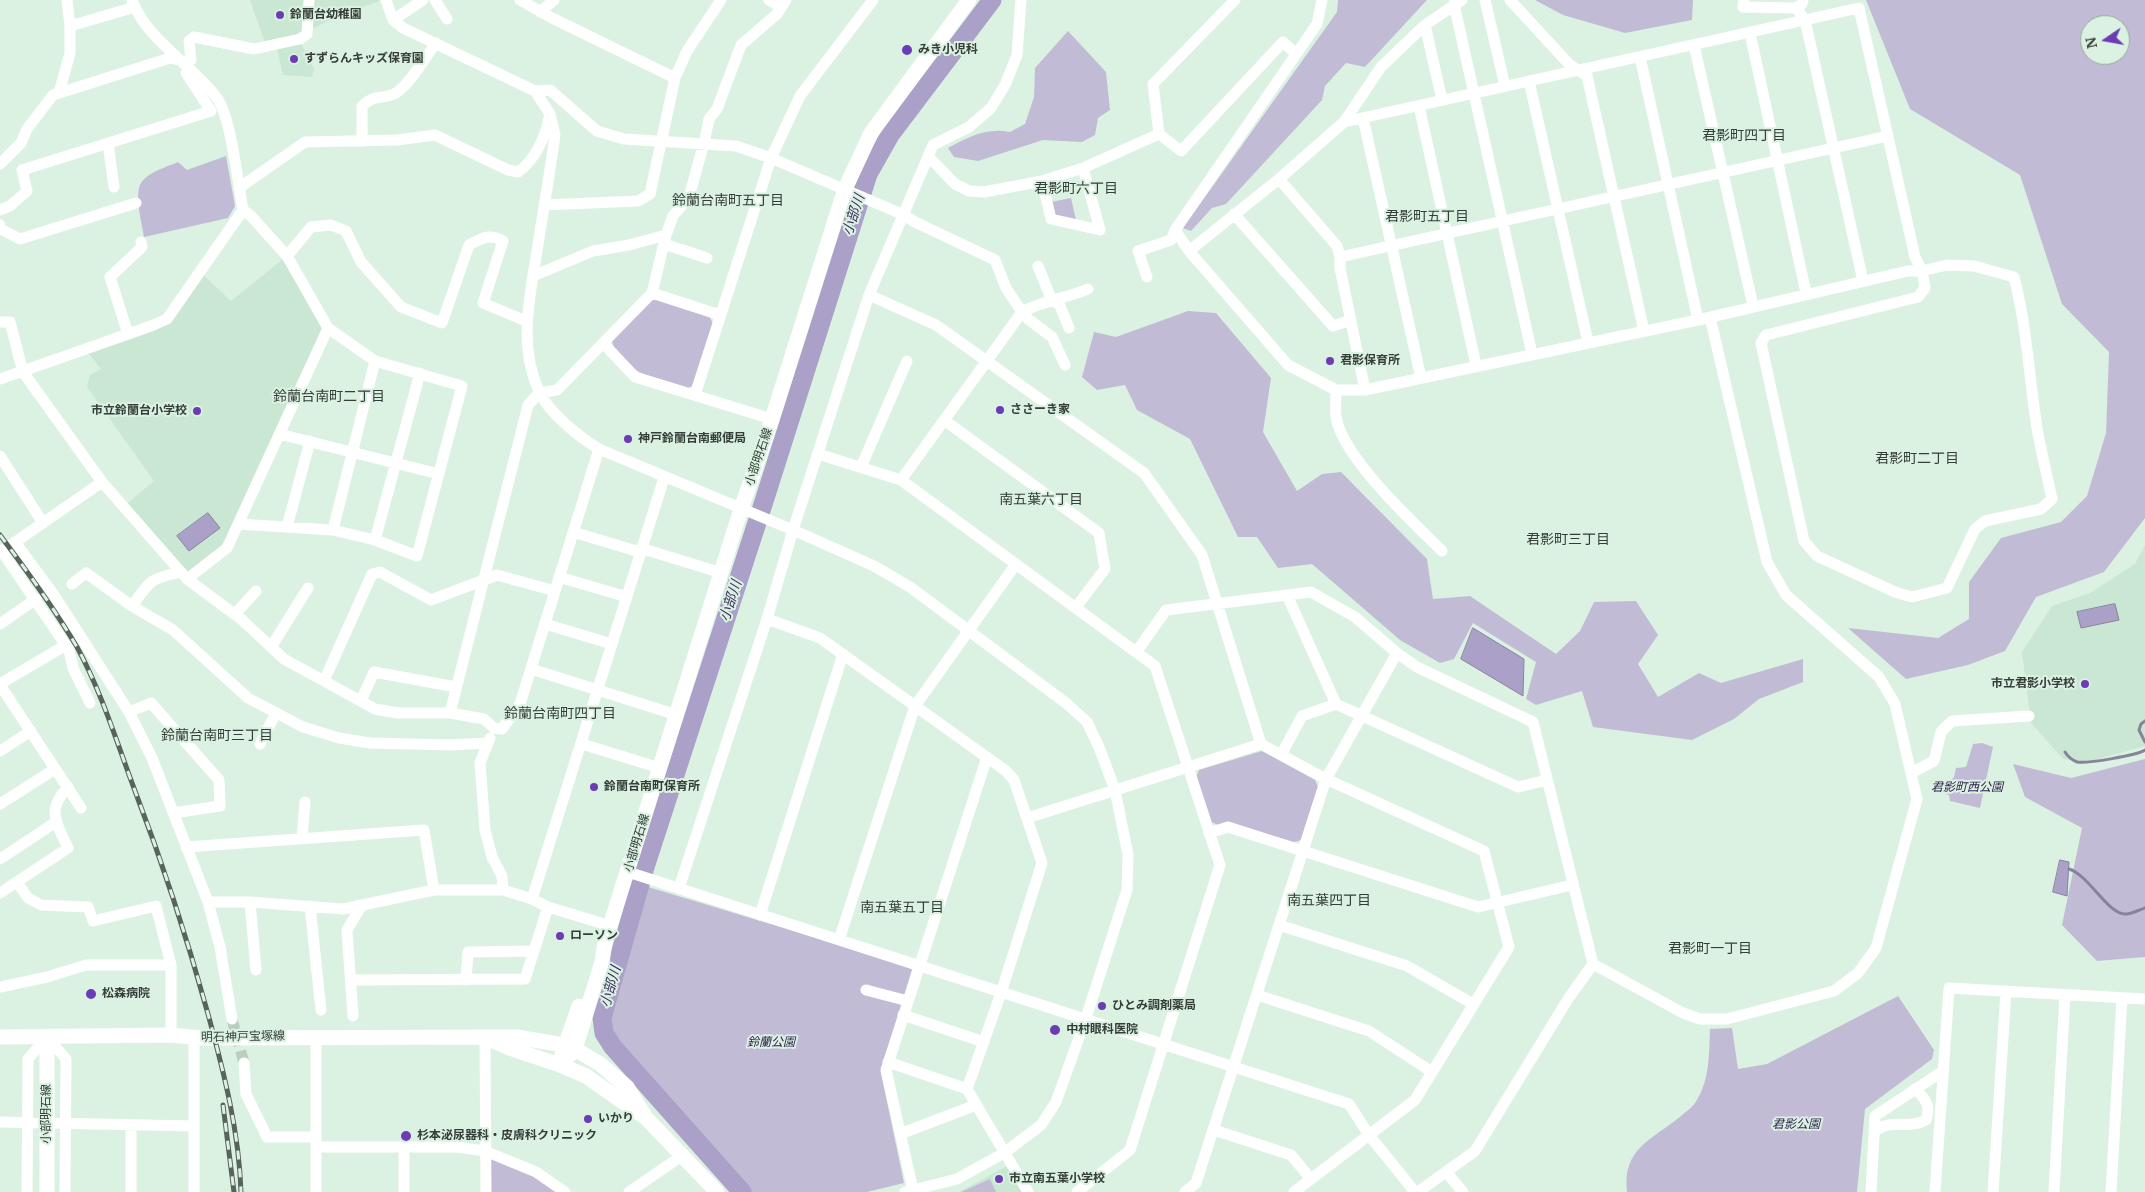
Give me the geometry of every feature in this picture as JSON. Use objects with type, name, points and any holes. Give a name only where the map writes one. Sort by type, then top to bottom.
[{"type":"main road","name":"小部明石線","points":[[560,1064],[569,1047],[631,873],[660,768],[722,573],[747,512],[772,419],[871,133],[969,0]]},
{"type":"main road","name":"明石神戸宝塚線","points":[[0,1036],[171,1035],[198,1038],[316,1036],[516,1037],[569,1047],[600,1064],[627,1088],[646,1118]]},
{"type":"main road","name":"小部明石線","points":[[46,1037],[47,1192]]},
{"type":"main road","name":"明石神戸宝塚線","points":[[485,1038],[512,1049],[560,1064],[586,1076],[646,1118],[717,1192]]},
{"type":"street","points":[[59,93],[70,54],[70,26],[67,0]]},
{"type":"street","points":[[0,164],[21,143],[27,129],[53,95],[170,58],[182,61],[191,60],[189,41],[194,37],[254,50],[300,39],[307,34],[309,0]]},
{"type":"street","points":[[386,0],[393,20],[403,28],[535,91],[550,90],[597,131],[624,139],[736,146],[770,158],[904,214],[915,222],[995,260],[1006,288],[1028,319],[1052,337],[1065,365]]},
{"type":"street","points":[[393,20],[423,0]]},
{"type":"street","points":[[435,0],[447,19]]},
{"type":"street","points":[[520,0],[540,12],[674,78]]},
{"type":"street","points":[[540,12],[554,0]]},
{"type":"street","points":[[544,205],[638,202],[650,194],[674,78],[687,51],[720,0]]},
{"type":"street","points":[[450,713],[528,405],[539,393],[557,390],[652,292],[665,239],[673,216],[689,197],[709,119],[717,109],[741,45],[777,14],[784,3],[769,0]]},
{"type":"street","points":[[695,396],[770,158],[800,96],[872,0]]},
{"type":"street","points":[[679,888],[766,619],[792,530],[869,295],[933,145],[969,127],[991,108],[1005,85],[1017,55],[1021,0]]},
{"type":"street","points":[[1235,0],[1153,84],[1159,134],[1181,151],[1283,42],[1296,54]]},
{"type":"street","points":[[1147,277],[1138,251],[1171,240],[1175,230],[1317,24],[1322,0]]},
{"type":"street","points":[[1485,0],[1505,86]]},
{"type":"street","points":[[1510,0],[1569,64],[1587,76],[1644,331]]},
{"type":"street","points":[[1744,0],[1743,7],[1799,4],[1805,20],[1862,281]]},
{"type":"street","points":[[1189,251],[1279,179],[1344,122],[1382,67],[1425,25],[1458,2],[1473,94],[1532,354]]},
{"type":"street","points":[[70,26],[134,4],[152,32],[218,99],[225,115],[243,210],[287,256],[328,328],[375,361],[462,386],[417,556],[375,540],[333,530],[238,524]]},
{"type":"street","points":[[1175,230],[1189,251],[1288,365],[1336,390],[1365,390],[1476,365],[1698,320],[1806,293],[1908,271],[1922,271],[1947,265],[1974,266],[2014,277],[2028,347],[2037,427],[2052,499],[2041,508],[1985,521],[1975,529],[1947,588],[1912,597],[1895,592],[1817,556],[1804,541],[1760,343],[1766,335],[1918,297],[1925,288],[1922,271],[1916,257],[1859,8],[1344,122]]},
{"type":"street","points":[[1425,25],[1442,100]]},
{"type":"street","points":[[1750,33],[1806,293]]},
{"type":"street","points":[[362,141],[362,106],[370,98],[394,94],[402,88],[436,43]]},
{"type":"street","points":[[1694,45],[1754,306]]},
{"type":"street","points":[[1640,57],[1698,320]]},
{"type":"street","points":[[0,210],[10,206],[27,191],[22,170],[211,110],[185,72],[182,61]]},
{"type":"street","points":[[1530,81],[1588,342]]},
{"type":"street","points":[[535,91],[550,114],[555,135],[526,321],[529,364],[539,393],[579,438],[599,449],[874,566],[910,586],[1066,703],[1087,722],[1099,748],[1114,790],[1128,855],[1127,890],[1086,1018],[1056,1102],[1041,1125],[1004,1153],[957,1179],[909,1191],[900,1134],[886,1070],[987,757]]},
{"type":"street","points":[[1419,106],[1476,365]]},
{"type":"street","points":[[239,188],[306,142],[397,140],[435,135],[508,170],[518,172],[527,165],[545,136],[550,114]]},
{"type":"street","points":[[1363,118],[1421,378]]},
{"type":"street","points":[[928,156],[955,184],[969,191],[984,192],[1042,181],[1083,168],[1159,134]]},
{"type":"street","points":[[1340,257],[1888,136]]},
{"type":"street","points":[[108,143],[114,187]]},
{"type":"street","points":[[1042,181],[1051,219],[1100,230],[1083,168]]},
{"type":"street","points":[[1279,179],[1337,246],[1365,390]]},
{"type":"street","points":[[0,225],[1,229],[20,239],[136,204]]},
{"type":"street","points":[[0,379],[167,319],[243,210]]},
{"type":"street","points":[[1234,214],[1333,326],[1351,320]]},
{"type":"street","points":[[287,256],[312,228],[331,224],[346,231],[361,262],[401,307],[442,323],[469,245],[486,236],[496,237],[504,241],[483,303],[526,321]]},
{"type":"street","points":[[534,276],[593,251],[665,239],[707,258]]},
{"type":"street","points":[[128,334],[110,277],[142,247],[141,242]]},
{"type":"street","points":[[1038,266],[1050,296],[1060,306],[1069,328]]},
{"type":"street","points":[[902,480],[1022,312],[1088,289]]},
{"type":"street","points":[[652,292],[720,315]]},
{"type":"street","points":[[869,295],[936,326],[1144,473],[1202,555],[1261,744],[1326,779],[1484,851],[1509,947],[1415,1100],[1294,1192]]},
{"type":"street","points":[[1137,651],[1166,610],[1311,592],[1355,616],[1397,653],[1417,667],[1532,722],[1593,964],[1683,1013],[1700,1019],[1726,1019],[1834,991],[1858,973],[1876,948],[1918,799],[1895,704],[1879,677],[1786,595],[1768,562],[1710,317]]},
{"type":"street","points":[[0,322],[10,322],[23,372],[102,482],[184,576],[234,614],[284,659],[375,709],[398,713],[450,713],[484,719],[494,728],[502,729],[520,704],[599,449]]},
{"type":"street","points":[[132,606],[148,584],[156,578],[184,576],[227,548],[328,328]]},
{"type":"street","points":[[603,343],[635,377],[772,419]]},
{"type":"street","points":[[333,530],[375,361]]},
{"type":"street","points":[[861,467],[907,361]]},
{"type":"street","points":[[375,540],[420,373]]},
{"type":"street","points":[[1336,390],[1336,418],[1350,451],[1396,505],[1442,551]]},
{"type":"street","points":[[944,420],[1099,533],[1105,569],[1076,607]]},
{"type":"street","points":[[280,434],[439,474]]},
{"type":"street","points":[[287,527],[310,441]]},
{"type":"street","points":[[818,454],[902,480],[1155,666],[1220,865],[1130,1150],[1077,1192]]},
{"type":"street","points":[[0,456],[43,523]]},
{"type":"street","points":[[532,899],[664,478]]},
{"type":"street","points":[[90,703],[73,668],[69,650],[1,550],[16,542],[102,482]]},
{"type":"street","points":[[573,532],[633,550],[650,551],[722,573]]},
{"type":"street","points":[[16,542],[54,595],[129,712],[152,758],[208,902],[220,947],[232,1019]]},
{"type":"street","points":[[840,940],[915,706],[1016,564]]},
{"type":"street","points":[[324,681],[372,574],[380,572],[430,600],[497,575],[555,591]]},
{"type":"street","points":[[72,584],[86,574],[132,606],[173,630],[248,698],[303,727],[339,738],[370,743],[451,745],[487,743]]},
{"type":"street","points":[[559,577],[627,597]]},
{"type":"street","points":[[272,647],[308,588]]},
{"type":"street","points":[[234,614],[256,591]]},
{"type":"street","points":[[1287,595],[1336,704],[1518,787],[1547,780]]},
{"type":"street","points":[[0,624],[36,600]]},
{"type":"street","points":[[766,619],[820,638],[987,757],[1006,771],[1014,780],[1042,863],[1001,993],[967,1088]]},
{"type":"street","points":[[545,624],[612,644]]},
{"type":"street","points":[[66,645],[0,684],[81,808]]},
{"type":"street","points":[[1185,1192],[1196,1183],[1326,779],[1397,653]]},
{"type":"street","points":[[760,914],[843,654]]},
{"type":"street","points":[[531,669],[677,715]]},
{"type":"street","points":[[361,701],[374,672],[456,687]]},
{"type":"street","points":[[129,712],[151,703],[219,780],[220,806],[173,812]]},
{"type":"street","points":[[1281,755],[1302,716],[1336,704]]},
{"type":"street","points":[[260,744],[276,713]]},
{"type":"street","points":[[1911,773],[1934,761],[1941,732],[1952,721],[2029,716]]},
{"type":"street","points":[[494,728],[480,763],[485,830],[492,857],[502,876],[503,890]]},
{"type":"street","points":[[0,751],[31,731]]},
{"type":"street","points":[[582,744],[660,768]]},
{"type":"street","points":[[1027,818],[1261,744]]},
{"type":"street","points":[[0,804],[55,769]]},
{"type":"street","points":[[0,893],[68,848],[56,822],[54,809],[58,797],[68,787]]},
{"type":"street","points":[[302,838],[305,802]]},
{"type":"street","points":[[0,859],[56,822]]},
{"type":"street","points":[[1209,833],[1228,828],[1303,850],[1478,907],[1572,885]]},
{"type":"street","points":[[186,847],[424,830],[434,890]]},
{"type":"street","points":[[631,873],[1349,1104],[1369,1135],[1417,1192],[1475,1151],[1568,999],[1593,964]]},
{"type":"street","points":[[16,882],[28,898],[41,905],[88,906],[93,921],[156,906],[171,966],[171,1035]]},
{"type":"street","points":[[208,902],[250,902],[343,909],[434,890],[503,890],[532,899],[548,907],[611,926]]},
{"type":"street","points":[[250,902],[256,970]]},
{"type":"street","points":[[353,1016],[347,930],[362,905]]},
{"type":"street","points":[[310,906],[322,1010]]},
{"type":"street","points":[[351,980],[525,979],[548,907]]},
{"type":"street","points":[[1279,925],[1407,966],[1473,1004]]},
{"type":"street","points":[[466,980],[468,952],[534,951]]},
{"type":"street","points":[[0,987],[47,977],[86,965],[171,966]]},
{"type":"street","points":[[1935,1192],[1949,988],[2145,999]]},
{"type":"street","points":[[866,990],[908,1001]]},
{"type":"street","points":[[1993,1192],[2006,991]]},
{"type":"street","points":[[2054,1192],[2065,994]]},
{"type":"street","points":[[1257,995],[1369,1031],[1432,1072]]},
{"type":"street","points":[[2111,1192],[2122,998]]},
{"type":"street","points":[[903,1015],[984,1042]]},
{"type":"street","points":[[316,1036],[316,1192]]},
{"type":"street","points":[[27,1192],[28,1059],[46,1037],[66,1059],[65,1192]]},
{"type":"street","points":[[194,1192],[194,1126],[198,1038]]},
{"type":"street","points":[[485,1038],[486,1192]]},
{"type":"street","points":[[888,1062],[967,1088],[1028,1192]]},
{"type":"street","points":[[244,1063],[246,1094],[266,1137],[404,1148],[456,1148],[485,1151],[536,1172],[565,1192]]},
{"type":"street","points":[[1871,1192],[1875,1116],[1943,1071]]},
{"type":"street","points":[[1874,1131],[1888,1125],[1907,1126],[1919,1124],[1926,1120],[1929,1111],[1926,1100],[1915,1089]]},
{"type":"street","points":[[900,1134],[976,1106]]},
{"type":"street","points":[[0,1122],[194,1126]]},
{"type":"street","points":[[130,1192],[131,1125]]},
{"type":"street","points":[[1214,1130],[1291,1155],[1311,1179]]},
{"type":"street","points":[[404,1148],[404,1192]]},
{"type":"street","points":[[629,1192],[683,1155]]},
{"type":"street","points":[[1446,1172],[1463,1192]]},
{"type":"shaded area","name":"鈴蘭台幼稚園","points":[[250,0],[305,0],[303,31],[299,35],[265,43]]},
{"type":"shaded area","name":"鈴蘭台幼稚園","points":[[312,0],[380,1],[344,13],[310,30]]},
{"type":"shaded area","name":"すずらんキッズ保育園","points":[[301,43],[314,69],[312,77],[283,75],[277,49]]},
{"type":"shaded area","name":"市立鈴蘭台小学校","points":[[287,256],[328,328],[227,548],[187,579],[123,507],[154,481],[87,387],[90,375],[101,369],[85,349],[167,319],[200,272],[231,301]]},
{"type":"shaded area","points":[[208,513],[220,528],[189,551],[177,536]]},
{"type":"shaded area","name":"市立君影小学校","points":[[2145,545],[2145,746],[2087,762],[2063,759],[2031,723],[2022,652],[2052,606],[2090,593],[2135,564]]},
{"type":"shaded area","points":[[2115,604],[2119,620],[2081,628],[2077,612]]},
{"type":"shaded area","points":[[1473,628],[1524,659],[1523,696],[1461,659]]},
{"type":"shaded area","points":[[2060,860],[2069,862],[2067,896],[2053,892]]},
{"type":"shaded area","name":"市立南五葉小学校","points":[[1007,1166],[1023,1192],[959,1192]]},
{"type":"green space","points":[[1338,0],[1427,0],[1365,67],[1346,63],[1325,86],[1322,100],[1226,204],[1212,208],[1191,231],[1183,228],[1337,12]]},
{"type":"green space","points":[[1535,0],[1693,0],[1692,20],[1625,33],[1563,15]]},
{"type":"green space","points":[[1866,0],[2145,0],[2145,518],[2104,572],[2036,597],[2005,651],[1968,665],[1906,679],[1848,628],[1938,638],[1969,619],[1969,582],[2001,538],[2061,522],[2087,496],[2106,433],[2109,352],[2062,304],[2020,175],[1910,109]]},
{"type":"green space","points":[[1068,31],[1106,72],[1110,110],[1098,118],[1095,135],[1082,142],[1043,140],[978,161],[954,157],[948,148],[963,140],[986,132],[1010,132],[1025,124],[1034,97],[1035,68]]},
{"type":"green space","points":[[226,156],[235,206],[228,218],[144,237],[138,194],[144,179],[178,162],[187,170]]},
{"type":"green space","points":[[1071,198],[1076,220],[1059,217],[1054,214],[1051,202]]},
{"type":"green space","points":[[657,298],[708,313],[713,324],[692,386],[686,389],[653,378],[631,367],[616,352],[612,341],[650,300]]},
{"type":"green space","points":[[1188,311],[1216,313],[1271,378],[1263,432],[1297,491],[1322,474],[1341,472],[1427,559],[1433,599],[1470,596],[1556,654],[1580,631],[1594,602],[1636,601],[1658,635],[1638,664],[1658,697],[1699,673],[1721,683],[1803,659],[1803,682],[1759,699],[1734,719],[1692,740],[1593,727],[1582,691],[1536,705],[1526,699],[1536,662],[1473,623],[1454,659],[1440,663],[1400,640],[1312,564],[1278,568],[1257,537],[1238,537],[1190,439],[1137,410],[1125,385],[1097,390],[1082,377],[1094,332],[1116,337]]},
{"type":"green space","name":"君影町西公園","points":[[1982,743],[1993,747],[1980,808],[1950,801],[1949,795],[1945,794],[1944,789],[1954,777],[1956,768],[1966,767],[1973,744]]},
{"type":"green space","points":[[1262,751],[1315,780],[1318,787],[1301,840],[1294,842],[1228,823],[1218,825],[1209,821],[1196,777],[1199,770]]},
{"type":"green space","points":[[2145,759],[2145,957],[2097,961],[2062,925],[2082,828],[2025,797],[2013,764],[2071,778]]},
{"type":"green space","name":"鈴蘭公園","points":[[645,886],[912,969],[881,1073],[904,1183],[867,1192],[749,1192],[731,1174],[669,1099],[617,1044],[608,1032],[607,1017]]},
{"type":"green space","name":"君影公園","points":[[1898,996],[1934,1050],[1932,1059],[1865,1109],[1857,1192],[1627,1192],[1629,1165],[1634,1155],[1641,1146],[1690,1108],[1700,1095],[1708,1067],[1710,1029],[1732,1028],[1738,1069],[1767,1064]]},
{"type":"green space","points":[[485,1151],[565,1192],[486,1192]]},
{"type":"green space","points":[[990,1179],[996,1192],[961,1192]]},
{"type":"waterway","name":"小部川","points":[[742,1192],[613,1047],[604,1033],[602,1018],[645,867],[868,174],[890,135],[992,0]]},
{"type":"waterway","points":[[2145,721],[2141,724],[2139,730],[2145,742]]},
{"type":"waterway","points":[[2065,752],[2073,760],[2082,762],[2123,757],[2145,750]]},
{"type":"waterway","points":[[2069,869],[2084,879],[2119,913],[2128,914],[2145,908]]},
{"type":"tunnel","points":[[232,1019],[244,1063]]},
{"type":"railway","points":[[0,535],[40,590],[77,647],[102,700],[165,874],[208,1014],[234,1124],[241,1192]]},
{"type":"railway","points":[[223,1105],[234,1192]]},
{"type":"place","name":"鈴蘭台幼稚園","points":[[280,15]]},
{"type":"place","name":"みき小児科","points":[[907,50]]},
{"type":"place","name":"すずらんキッズ保育園","points":[[294,59]]},
{"type":"place","name":"君影保育所","points":[[1330,361]]},
{"type":"place","name":"ささーき家","points":[[1000,410]]},
{"type":"place","name":"市立鈴蘭台小学校","points":[[197,411]]},
{"type":"place","name":"神戸鈴蘭台南郵便局","points":[[628,439]]},
{"type":"place","name":"市立君影小学校","points":[[2085,684]]},
{"type":"place","name":"鈴蘭台南町保育所","points":[[594,787]]},
{"type":"place","name":"ローソン","points":[[560,936]]},
{"type":"place","name":"松森病院","points":[[91,994]]},
{"type":"place","name":"ひとみ調剤薬局","points":[[1102,1006]]},
{"type":"place","name":"中村眼科医院","points":[[1055,1030]]},
{"type":"place","name":"いかり","points":[[588,1119]]},
{"type":"place","name":"杉本泌尿器科・皮膚科クリニック","points":[[406,1136]]},
{"type":"place","name":"市立南五葉小学校","points":[[999,1179]]},
{"type":"district","name":"君影町四丁目","points":[[1744,136]]},
{"type":"district","name":"君影町六丁目","points":[[1076,189]]},
{"type":"district","name":"鈴蘭台南町五丁目","points":[[728,201]]},
{"type":"district","name":"君影町五丁目","points":[[1427,217]]},
{"type":"district","name":"鈴蘭台南町二丁目","points":[[329,397]]},
{"type":"district","name":"君影町二丁目","points":[[1917,459]]},
{"type":"district","name":"南五葉六丁目","points":[[1041,500]]},
{"type":"district","name":"君影町三丁目","points":[[1568,540]]},
{"type":"district","name":"鈴蘭台南町四丁目","points":[[560,714]]},
{"type":"district","name":"鈴蘭台南町三丁目","points":[[217,736]]},
{"type":"district","name":"南五葉四丁目","points":[[1329,901]]},
{"type":"district","name":"南五葉五丁目","points":[[902,908]]},
{"type":"district","name":"君影町一丁目","points":[[1710,949]]}]
